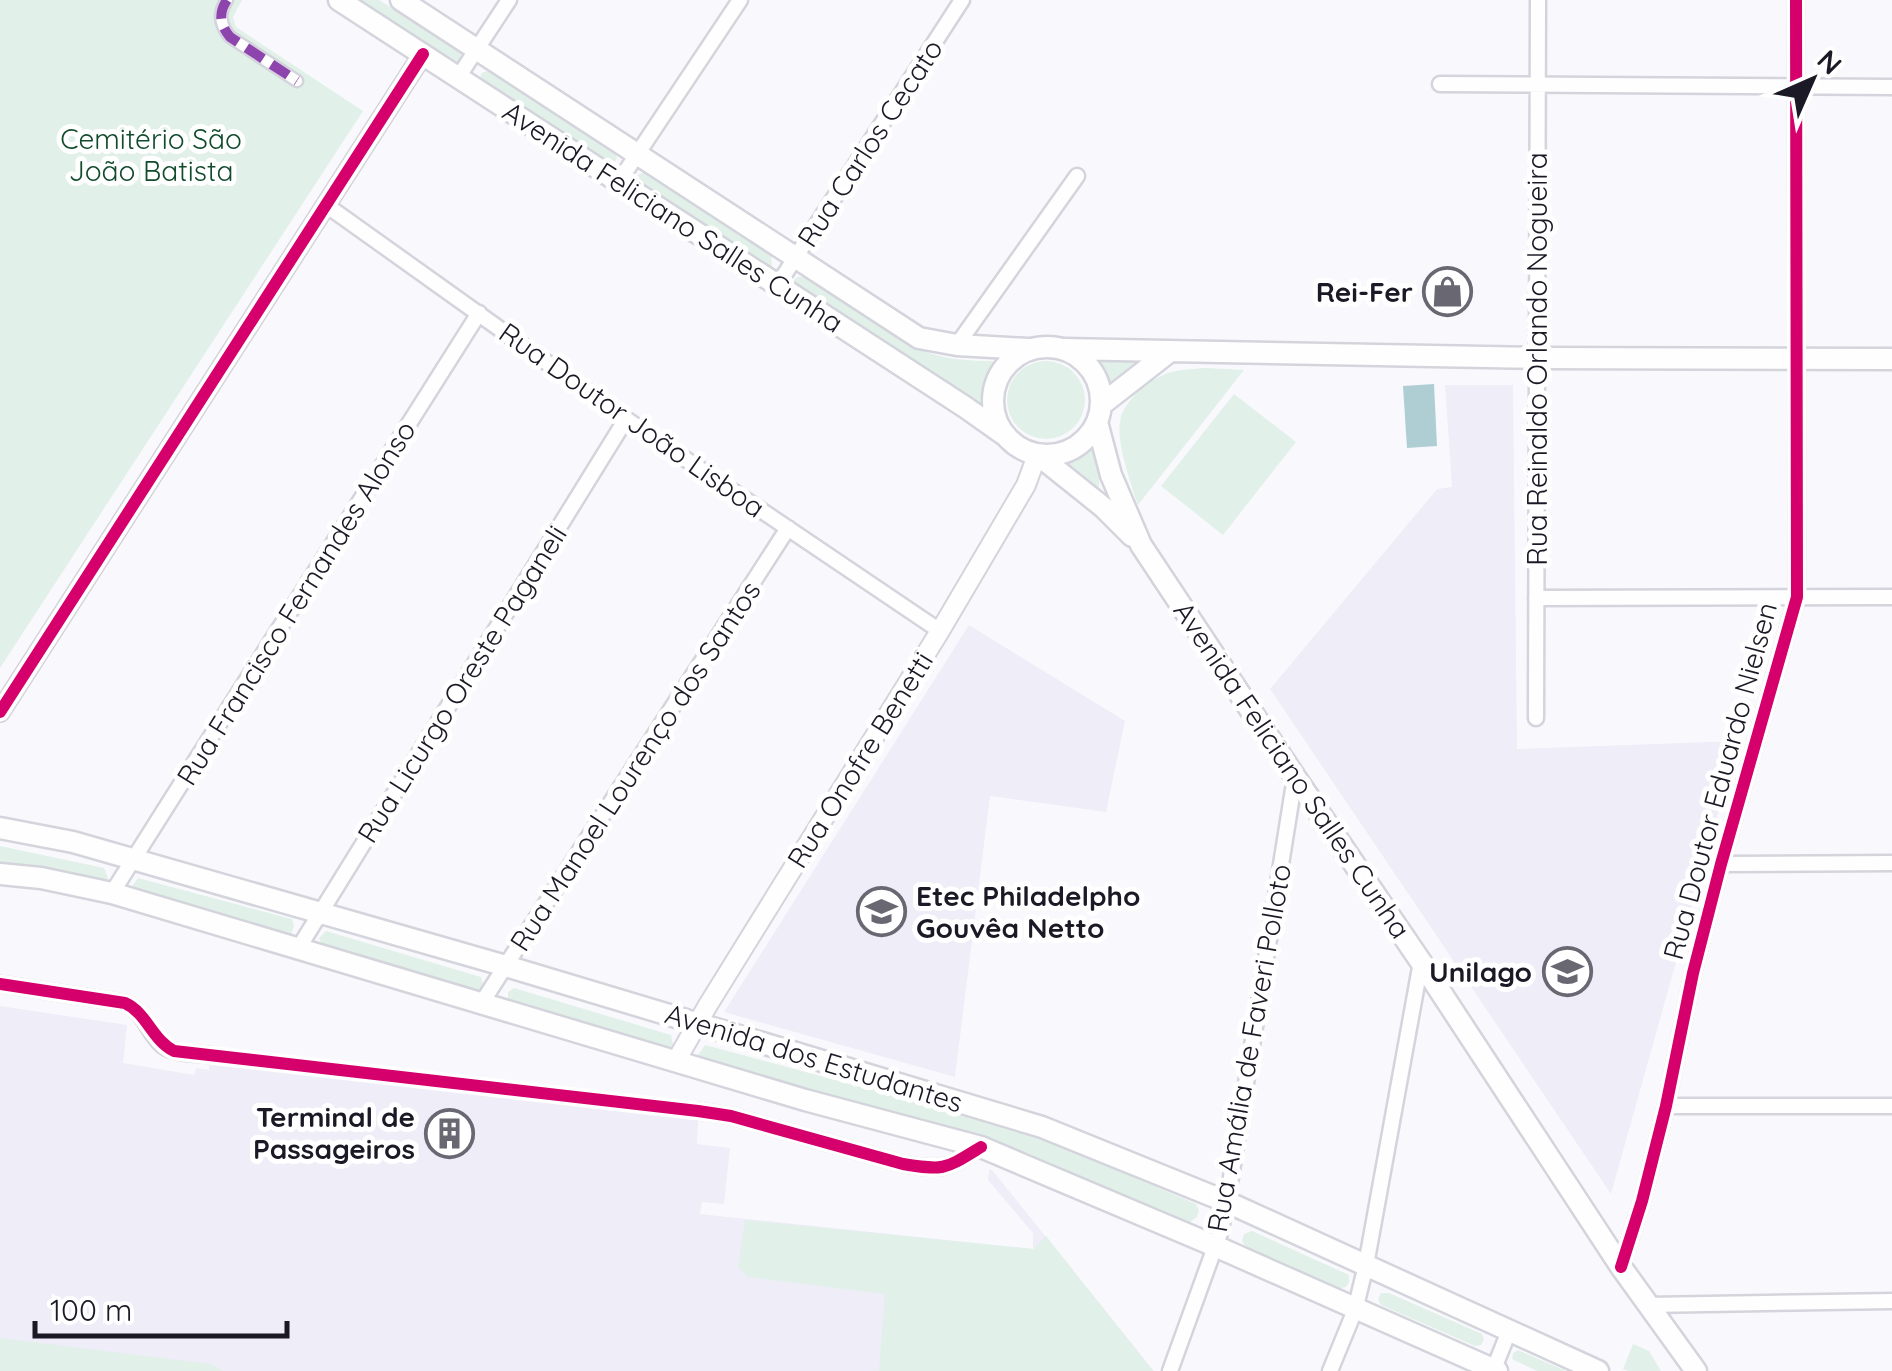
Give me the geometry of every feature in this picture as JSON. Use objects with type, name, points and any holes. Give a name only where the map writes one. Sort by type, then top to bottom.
[{"type":"main road","name":"Avenida Feliciano Salles Cunha","points":[[339,0],[1006,436]]},
{"type":"main road","name":"Avenida Feliciano Salles Cunha","points":[[401,0],[920,338],[957,346],[1028,349]]},
{"type":"main road","points":[[1064,349],[1092,370],[1100,387],[1099,414],[1088,438],[1073,449],[1056,455],[1038,455],[1022,449],[1006,436],[996,422],[992,406],[1000,371],[1028,349],[1046,346],[1536,358],[1892,359]]},
{"type":"main road","points":[[1099,414],[1169,352]]},
{"type":"main road","name":"Avenida Feliciano Salles Cunha","points":[[1099,414],[1111,475],[1141,544],[1621,1266],[1696,1371]]},
{"type":"main road","name":"Avenida Feliciano Salles Cunha","points":[[1038,455],[1104,507],[1141,544]]},
{"type":"main road","name":"Avenida dos Estudantes","points":[[0,828],[73,842],[1042,1126],[1227,1202],[1598,1371]]},
{"type":"main road","name":"Avenida dos Estudantes","points":[[0,874],[112,893],[806,1100],[980,1146],[1494,1370]]},
{"type":"main road","name":"Avenida Feliciano Salles Cunha","points":[[1676,1344],[1687,1371]]},
{"type":"street","points":[[226,0],[221,14],[224,31],[297,81]]},
{"type":"street","points":[[459,76],[509,0]]},
{"type":"street","points":[[618,183],[740,0]]},
{"type":"street","name":"Rua Carlos Cecato","points":[[777,286],[962,0]]},
{"type":"street","name":"Rua Reinaldo Orlando Nogueira","points":[[1536,718],[1538,0]]},
{"type":"street","name":"Rua Doutor Eduardo Nielsen","points":[[1621,1266],[1666,1106],[1693,973],[1796,597],[1796,0]]},
{"type":"street","points":[[0,712],[423,54]]},
{"type":"street","points":[[1440,84],[1892,87]]},
{"type":"street","points":[[957,346],[1077,176]]},
{"type":"street","name":"Rua Doutor João Lisboa","points":[[326,205],[626,418],[940,630]]},
{"type":"street","name":"Rua Francisco Fernandes Alonso","points":[[112,893],[479,314]]},
{"type":"street","name":"Rua Licurgo Oreste Paganeli","points":[[298,949],[626,418]]},
{"type":"street","name":"Rua Onofre Benetti","points":[[676,1062],[940,630],[1026,485],[1038,455]]},
{"type":"street","name":"Rua Manoel Lourenço dos Santos","points":[[482,1004],[788,528]]},
{"type":"street","points":[[1536,598],[1892,597]]},
{"type":"street","name":"Rua Amália de Faveri Polloto","points":[[1170,1371],[1227,1202],[1294,777]]},
{"type":"street","points":[[1722,864],[1892,862]]},
{"type":"street","points":[[1330,1371],[1355,1310],[1366,1265],[1421,962]]},
{"type":"street","points":[[0,984],[124,1003],[136,1008],[162,1044],[174,1050],[210,1055]]},
{"type":"street","points":[[1666,1106],[1892,1106]]},
{"type":"street","points":[[698,1110],[925,1168],[945,1168],[980,1146]]},
{"type":"street","points":[[1648,1305],[1892,1301]]},
{"type":"street","points":[[1494,1370],[1509,1331]]},
{"type":"shaded area","name":"Unilago","points":[[1445,385],[1513,385],[1517,749],[1738,741],[1611,1194],[1270,689],[1437,489],[1452,487]]},
{"type":"shaded area","name":"Etec Philadelpho Gouvêa Netto","points":[[969,625],[1125,721],[1106,812],[990,796],[955,1077],[724,1012]]},
{"type":"shaded area","points":[[0,1006],[127,1025],[123,1063],[194,1075],[196,1068],[209,1070],[211,1047],[699,1102],[697,1144],[730,1148],[724,1204],[702,1202],[700,1214],[1033,1249],[1033,1233],[988,1180],[992,1170],[1154,1371],[0,1371]]},
{"type":"green space","name":"Cemitério São João Batista","points":[[0,0],[242,0],[233,17],[236,27],[363,111],[0,668]]},
{"type":"green space","points":[[350,0],[379,0],[457,49],[461,54],[459,62],[453,65]]},
{"type":"green space","points":[[489,70],[614,151],[614,164],[608,166],[479,80]]},
{"type":"green space","points":[[644,172],[771,254],[772,267],[766,270],[635,182],[636,176]]},
{"type":"green space","points":[[797,277],[807,277],[918,349],[957,359],[997,361],[985,390],[985,405],[978,405],[795,291],[793,282]]},
{"type":"green space","points":[[1089,353],[1141,358],[1108,386]]},
{"type":"green space","points":[[1046,361],[1074,372],[1085,400],[1074,428],[1046,439],[1018,428],[1007,400],[1018,372]]},
{"type":"green space","points":[[1206,368],[1244,370],[1138,505],[1120,440],[1122,413],[1138,392],[1160,376]]},
{"type":"green space","points":[[1234,394],[1296,442],[1223,535],[1161,486]]},
{"type":"green space","points":[[1095,444],[1099,482],[1098,494],[1062,466]]},
{"type":"green space","points":[[0,846],[104,868],[108,878],[102,883],[0,865]]},
{"type":"green space","points":[[138,878],[292,919],[294,926],[291,934],[134,892],[132,886]]},
{"type":"green space","points":[[326,931],[481,977],[481,989],[473,992],[322,945],[319,938]]},
{"type":"green space","points":[[514,988],[671,1035],[673,1045],[668,1052],[514,1004],[508,1000],[508,992]]},
{"type":"green space","points":[[705,1045],[1059,1145],[1196,1204],[1197,1217],[1190,1222],[1177,1219],[1028,1153],[700,1062],[698,1055]]},
{"type":"green space","points":[[745,1220],[1034,1249],[1046,1236],[1153,1371],[879,1371],[885,1294],[748,1277],[738,1267]]},
{"type":"green space","points":[[1252,1231],[1349,1275],[1349,1282],[1340,1288],[1246,1247],[1242,1241],[1244,1234]]},
{"type":"green space","points":[[1381,1293],[1389,1293],[1482,1334],[1484,1339],[1475,1346],[1381,1305]]},
{"type":"green space","points":[[0,1338],[210,1364],[224,1371],[0,1371]]},
{"type":"green space","points":[[1633,1344],[1649,1351],[1661,1371],[1623,1369]]},
{"type":"green space","points":[[1518,1350],[1566,1371],[1537,1371],[1512,1359]]},
{"type":"water","points":[[1434,384],[1437,446],[1407,448],[1403,386]]},
{"type":"tunnel","points":[[210,1055],[698,1111]]},
{"type":"marked path","points":[[227,0],[221,19],[230,37],[297,81]]},
{"type":"cycle path","points":[[1621,1267],[1666,1106],[1693,973],[1721,864],[1797,597],[1796,0]]},
{"type":"cycle path","points":[[0,712],[423,54]]},
{"type":"cycle path","points":[[0,984],[125,1003],[174,1051],[731,1116],[917,1166],[944,1166],[981,1147]]},
{"type":"place","name":"Rei-Fer","points":[[1448,292]]},
{"type":"place","name":"Etec Philadelpho Gouvêa Netto","points":[[881,912]]},
{"type":"place","name":"Unilago","points":[[1567,972]]},
{"type":"place","name":"Terminal de Passageiros","points":[[450,1133]]}]
